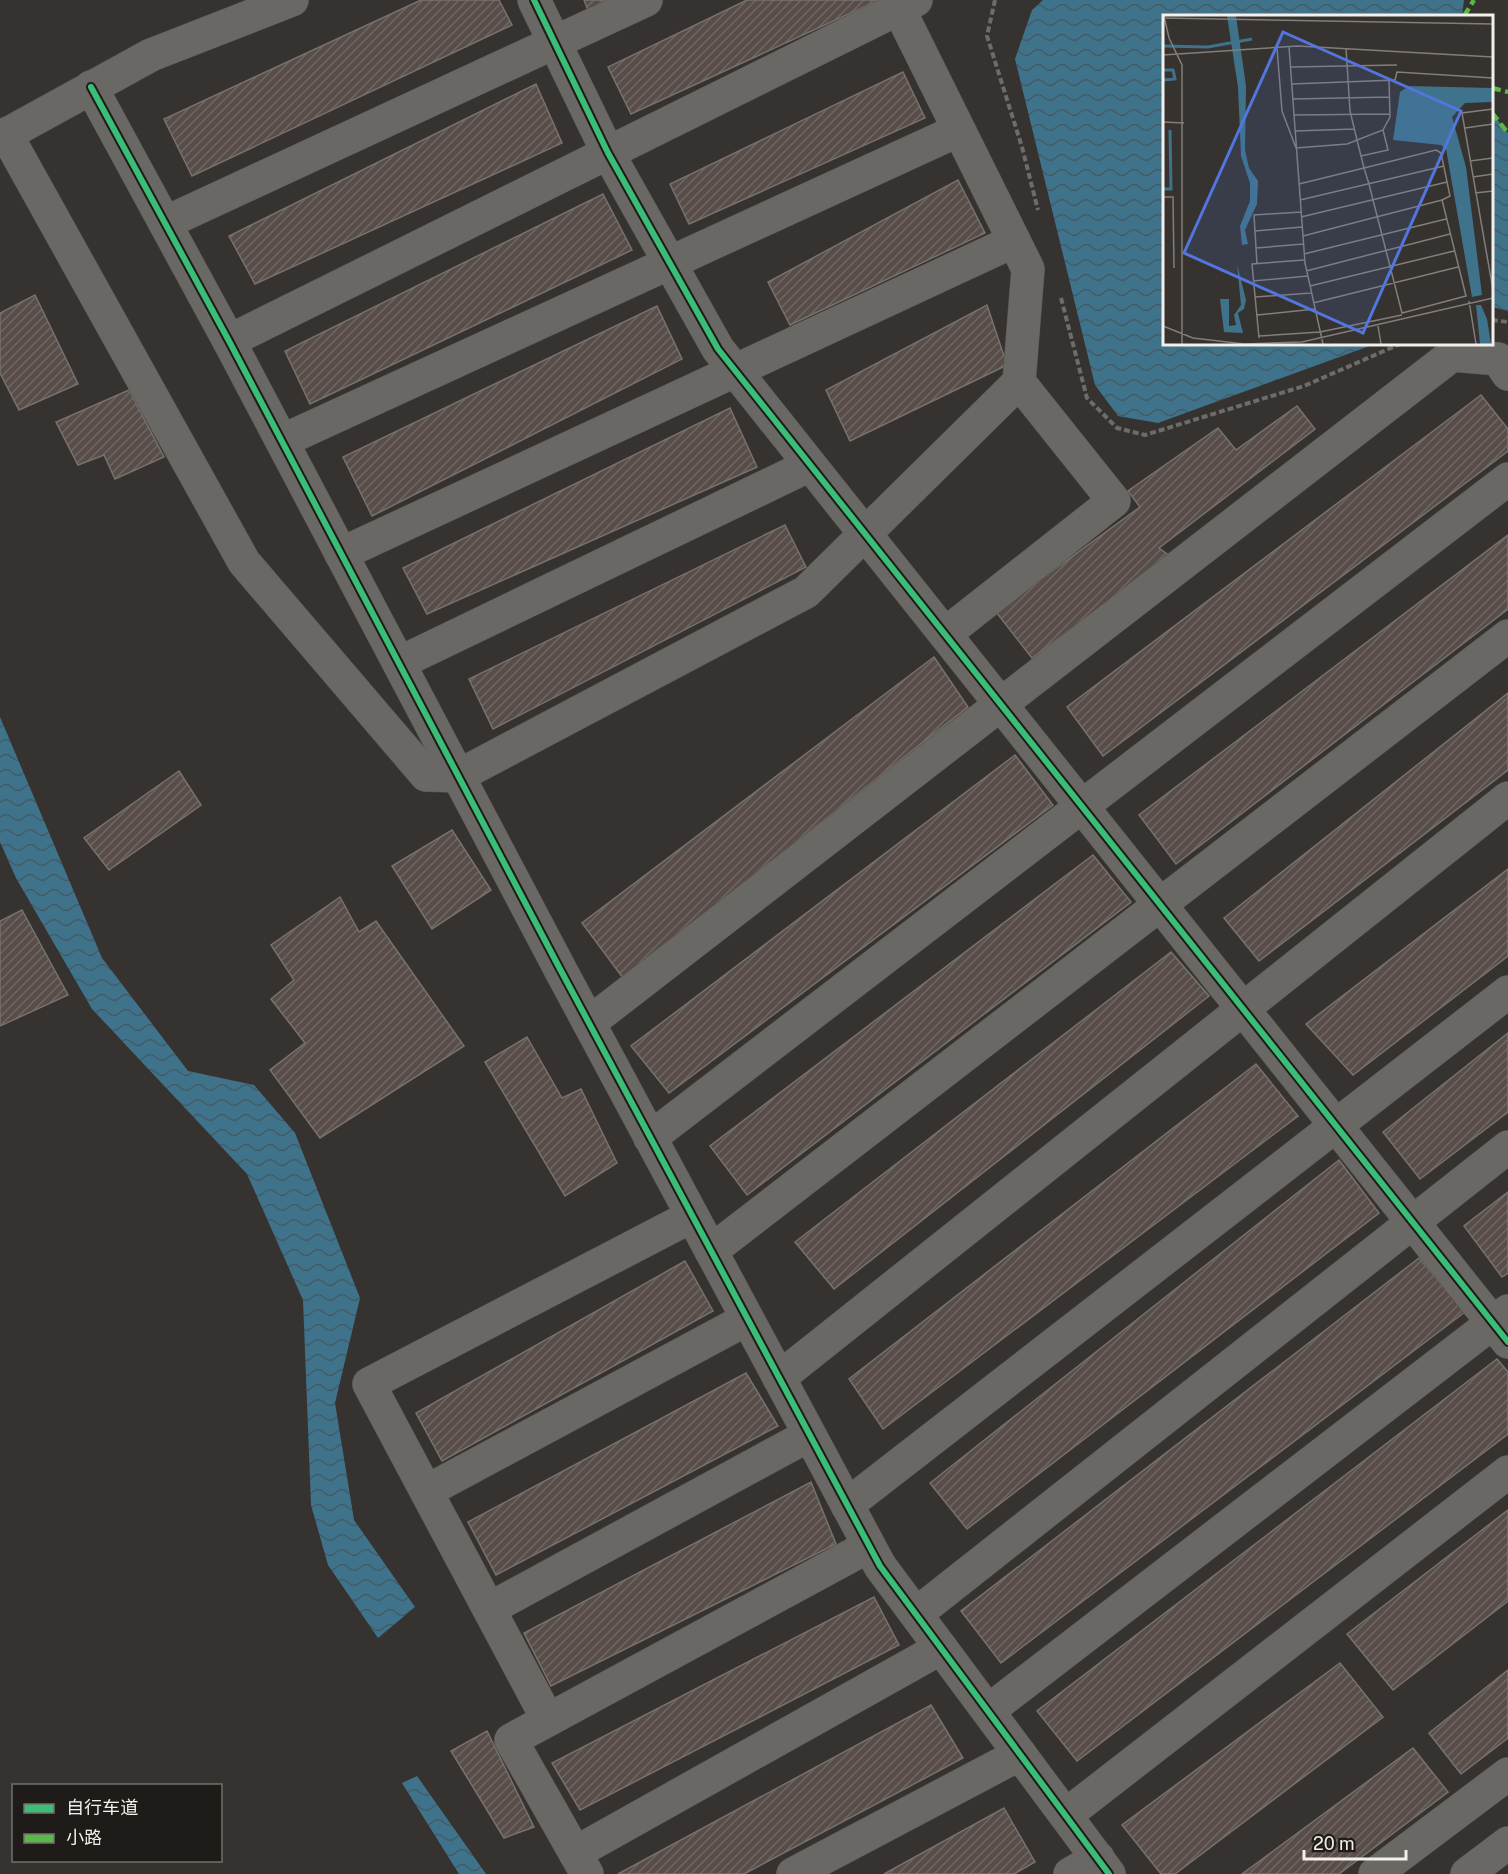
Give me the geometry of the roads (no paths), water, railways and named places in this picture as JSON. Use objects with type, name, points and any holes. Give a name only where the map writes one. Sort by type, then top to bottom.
[{"type":"street","points":[[229,341],[907,4],[959,130],[1028,269],[1019,382],[806,592],[458,776],[426,775],[244,562],[3,136],[151,55],[292,0]]},
{"type":"street","points":[[534,0],[608,153],[718,350],[1413,1222],[1503,1325],[988,1711]]},
{"type":"street","points":[[165,223],[646,0]]},
{"type":"street","points":[[92,87],[880,1566],[1066,1815],[1092,1869]]},
{"type":"street","points":[[282,441],[959,130]]},
{"type":"street","points":[[341,554],[1014,241]]},
{"type":"street","points":[[589,1023],[1452,355],[1498,359],[1508,374]]},
{"type":"street","points":[[945,634],[1114,501],[1019,382]]},
{"type":"street","points":[[399,663],[810,465]]},
{"type":"street","points":[[650,1138],[1508,479]]},
{"type":"street","points":[[711,1251],[1508,636]]},
{"type":"street","points":[[779,1378],[1508,798]]},
{"type":"street","points":[[847,1505],[1508,992]]},
{"type":"street","points":[[916,1614],[1508,1147]]},
{"type":"street","points":[[548,1720],[369,1384],[692,1216]]},
{"type":"street","points":[[427,1491],[747,1319]]},
{"type":"street","points":[[489,1609],[809,1435]]},
{"type":"street","points":[[1066,1815],[1508,1472]]},
{"type":"street","points":[[869,1546],[511,1740],[581,1864],[941,1648]]},
{"type":"street","points":[[793,1874],[1020,1754]]},
{"type":"street","points":[[1375,1874],[1508,1774]]},
{"type":"street","points":[[1467,1874],[1508,1843]]},
{"type":"water","points":[[1043,0],[1464,0],[1462,15],[1163,15],[1163,345],[1372,345],[1158,423],[1118,416],[1095,385],[1015,59],[1032,10]]},
{"type":"water","points":[[1493,114],[1508,133],[1508,311],[1493,307]]},
{"type":"water","points":[[0,717],[102,958],[188,1071],[254,1085],[295,1133],[360,1298],[335,1403],[354,1520],[415,1607],[378,1638],[328,1565],[311,1505],[303,1300],[247,1174],[92,1009],[16,878],[0,842]]},
{"type":"water","points":[[417,1776],[486,1874],[459,1874],[402,1783]]}]
